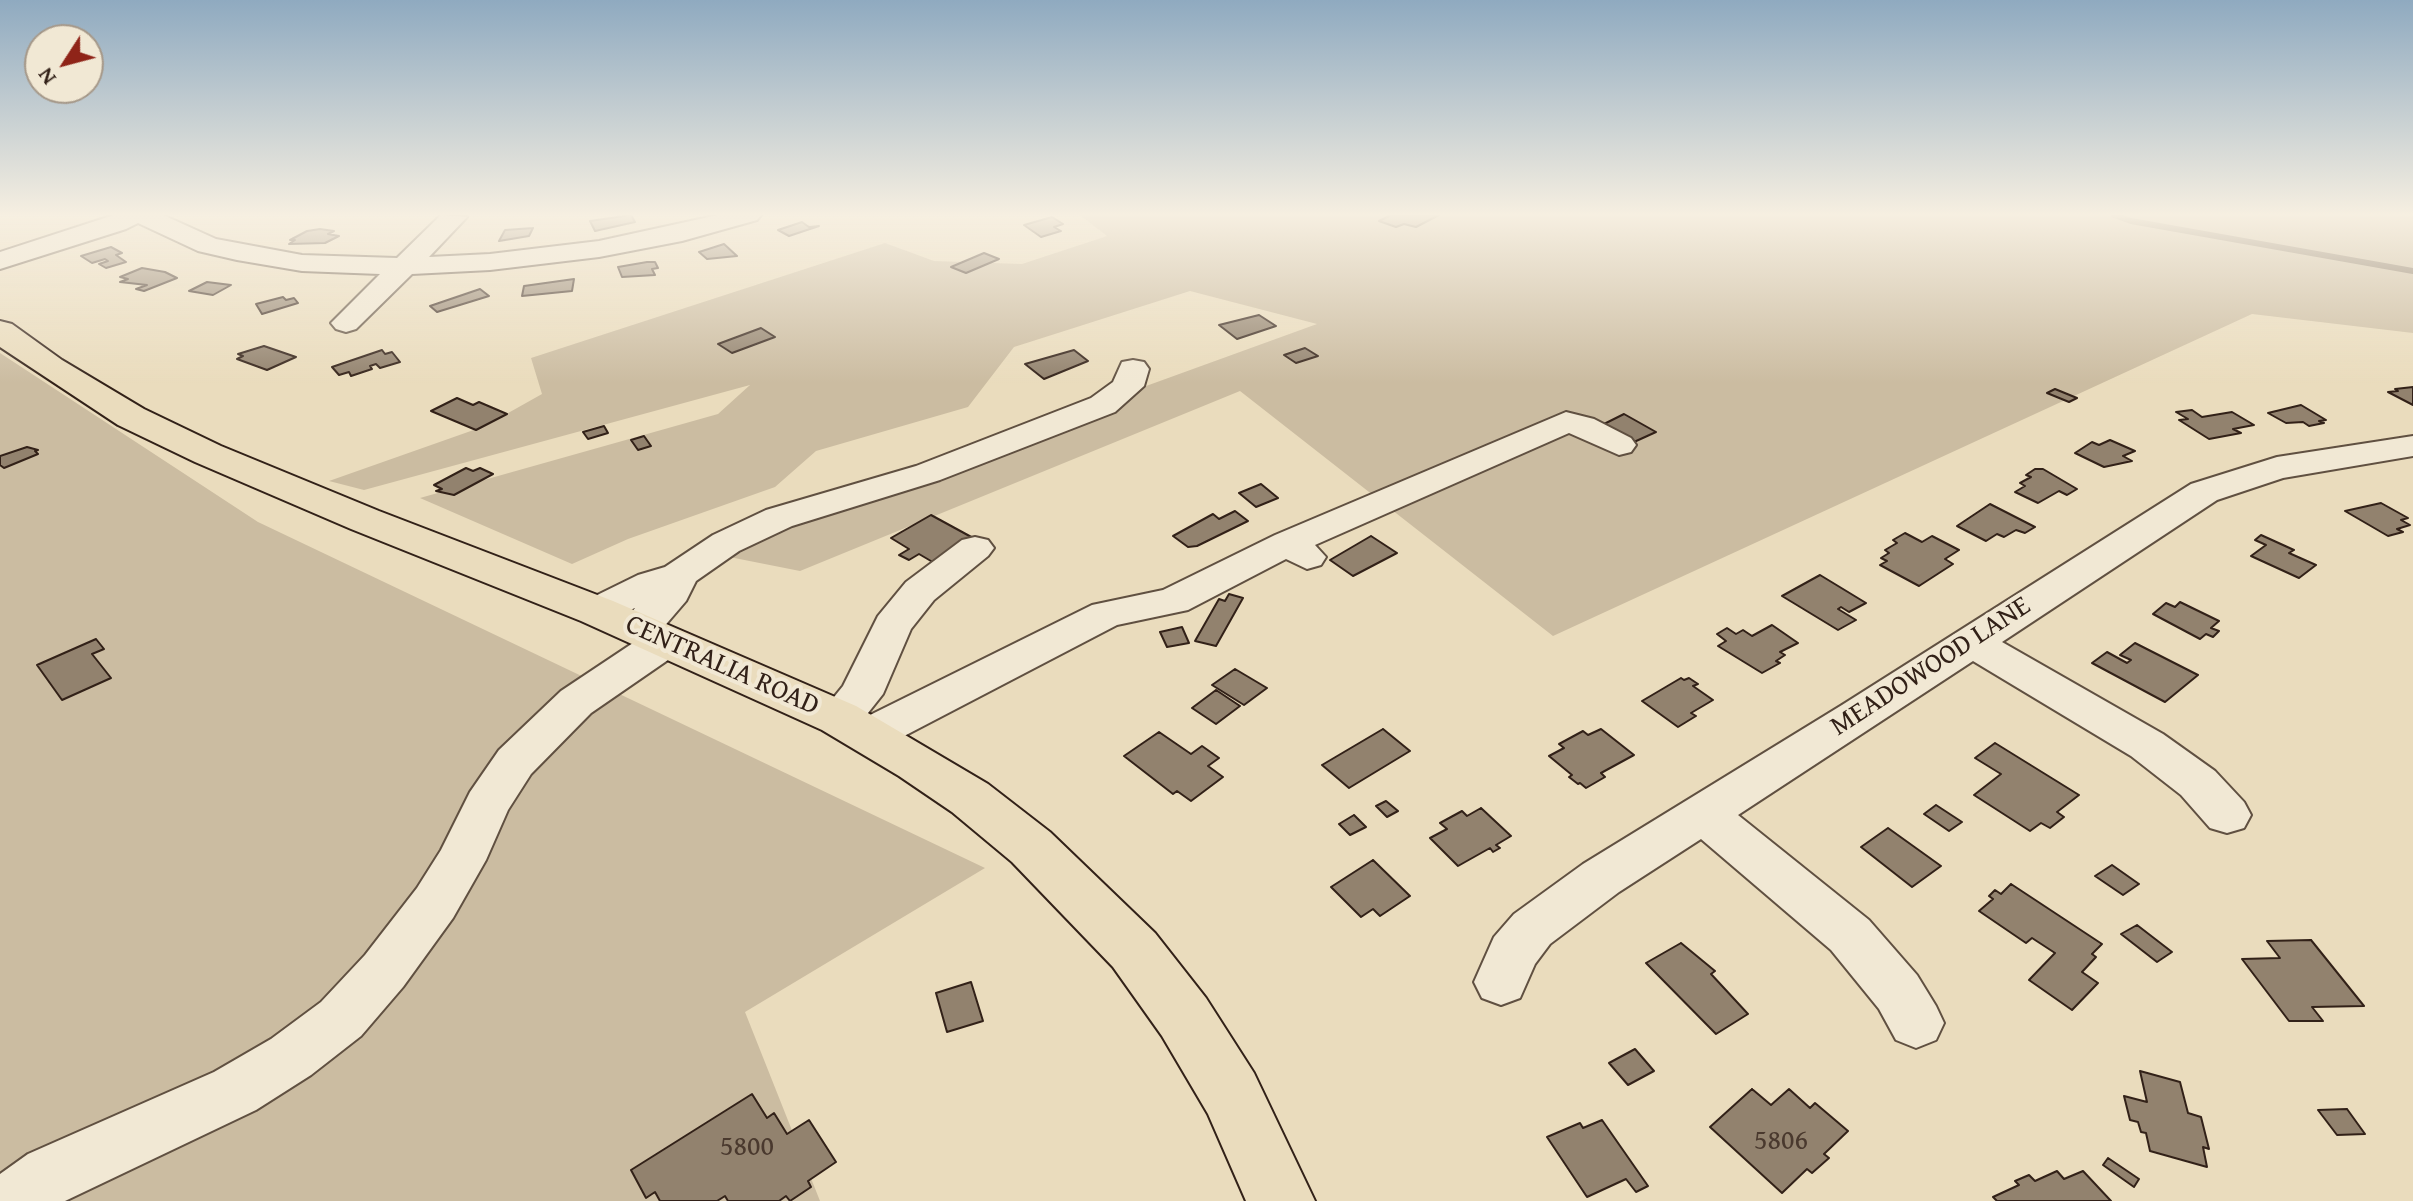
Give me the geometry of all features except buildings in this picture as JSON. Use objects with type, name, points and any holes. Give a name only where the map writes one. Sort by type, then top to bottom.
[{"type":"main road","name":"CENTRALIA ROAD","points":[[0,331],[99,399],[208,454],[634,627],[854,727],[970,798],[1031,847],[1134,950],[1184,1017],[1231,1094],[1281,1201]]},
{"type":"street","points":[[346,323],[399,271]]},
{"type":"street","points":[[14,1201],[50,1175],[235,1091],[291,1057],[341,1019],[384,971],[435,903],[461,860],[487,805],[515,762],[576,702],[634,627],[672,592],[679,575],[726,543],[779,518],[928,473],[1103,405],[1128,386],[1133,369]]},
{"type":"street","points":[[854,727],[1106,614],[1174,601],[1297,550],[1566,422],[1582,426],[1619,445]]},
{"type":"street","name":"MEADOWOOD LANE","points":[[1501,982],[1513,953],[1532,929],[1601,878],[2204,492],[2238,478],[2277,468],[2413,446]]},
{"type":"street","points":[[854,727],[861,694],[892,625],[920,591],[975,548]]},
{"type":"street","points":[[1971,642],[2147,745],[2198,783],[2227,815]]},
{"type":"street","points":[[1704,814],[1850,935],[1898,992],[1916,1023]]},
{"type":"shaded area","points":[[799,271],[2413,271],[2413,333],[2252,314],[1553,636],[1240,391],[800,571],[694,550],[1317,324],[1190,291],[1014,347],[968,407],[816,451],[775,487],[628,539],[572,564],[420,498],[718,414],[750,385],[364,490],[329,481],[485,426],[542,394],[531,358]]},
{"type":"shaded area","points":[[0,353],[258,522],[985,868],[745,1012],[820,1201],[0,1201]]}]
